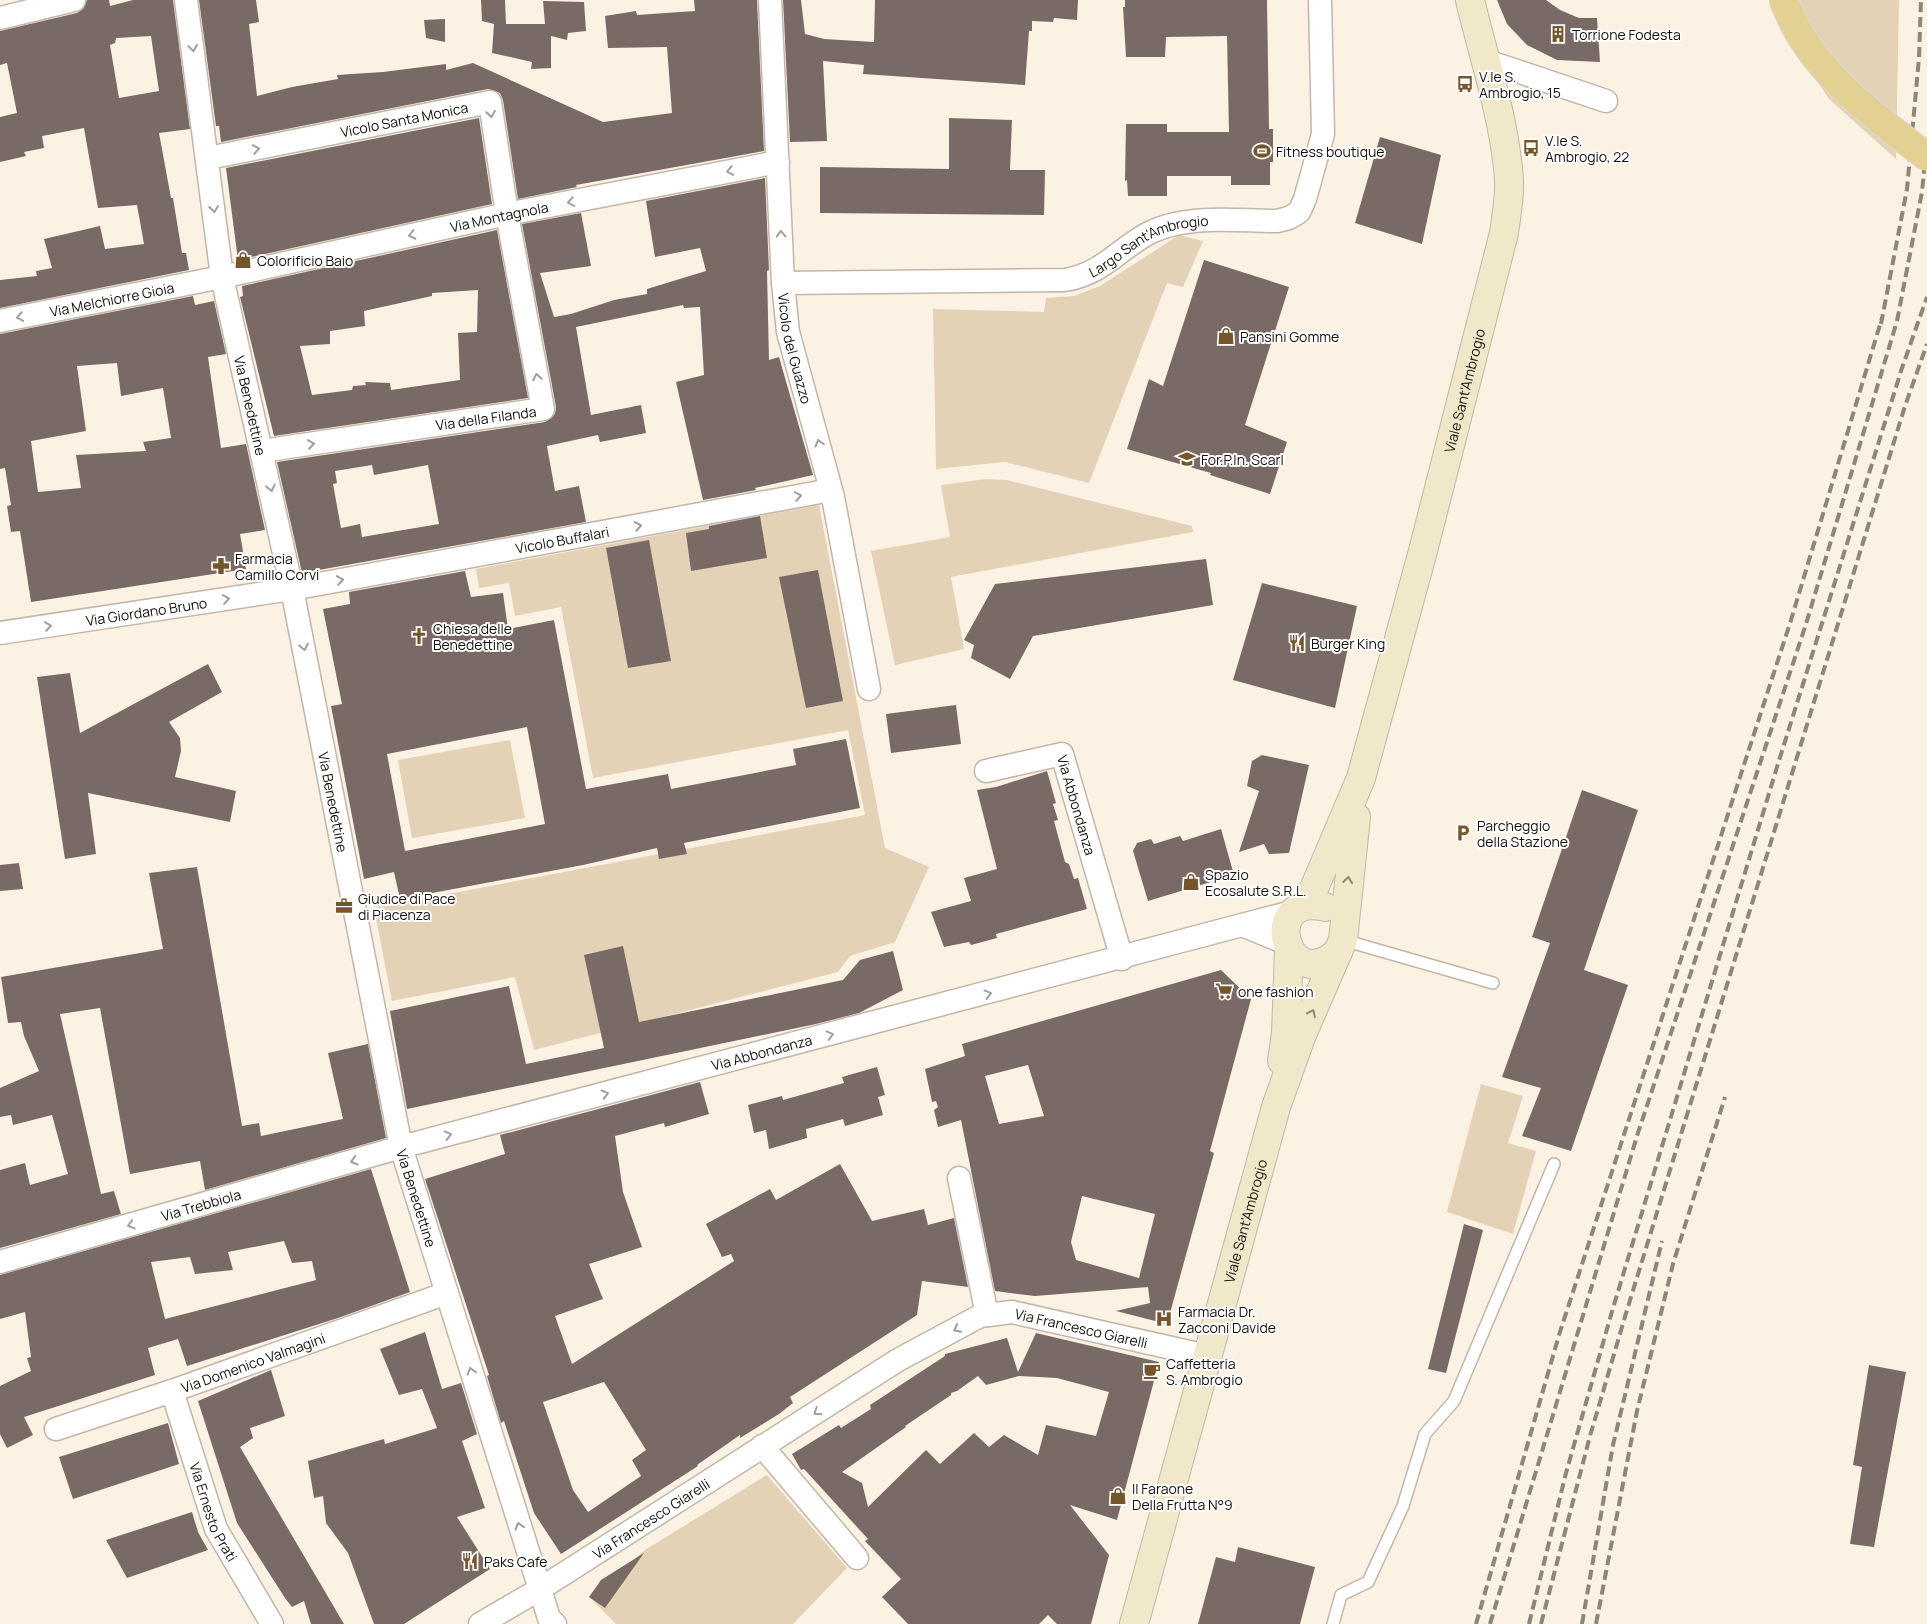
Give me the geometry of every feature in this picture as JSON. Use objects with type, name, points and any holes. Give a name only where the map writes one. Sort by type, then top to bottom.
[{"type":"main road","name":"Viale Sant'Ambrogio","points":[[1134,1624],[1276,1107],[1301,1037],[1341,940],[1361,778],[1423,551],[1504,233],[1509,198],[1508,169],[1470,0]]},
{"type":"main road","points":[[1782,0],[1801,37],[1826,70],[1860,105],[1927,157]]},
{"type":"main road","name":"Viale Sant'Ambrogio","points":[[1276,1107],[1286,1033],[1286,925],[1301,908],[1361,778]]},
{"type":"main road","points":[[1287,946],[1302,961],[1312,964],[1322,963],[1341,940],[1334,912],[1326,907],[1301,908]]},
{"type":"street","points":[[0,18],[74,0]]},
{"type":"street","name":"Via Benedettine","points":[[186,0],[222,277],[292,589],[401,1148],[549,1618],[555,1624]]},
{"type":"street","name":"Vicolo del Guazzo","points":[[770,0],[783,283],[788,332],[831,490],[869,689]]},
{"type":"street","name":"Largo Sant'Ambrogio","points":[[783,283],[1065,280],[1082,278],[1100,268],[1149,233],[1170,225],[1196,221],[1277,221],[1289,218],[1299,212],[1305,199],[1323,134],[1320,0]]},
{"type":"street","points":[[1484,60],[1606,100]]},
{"type":"street","name":"Vicolo Santa Monica","points":[[208,158],[490,102],[507,214]]},
{"type":"street","name":"Via Montagnola","points":[[222,277],[507,214],[778,162]]},
{"type":"street","name":"Via della Filanda","points":[[262,451],[543,409],[507,214]]},
{"type":"street","name":"Via Melchiorre Gioia","points":[[0,321],[222,277]]},
{"type":"street","name":"Vicolo Buffalari","points":[[292,589],[831,490]]},
{"type":"street","name":"Via Giordano Bruno","points":[[0,633],[292,589]]},
{"type":"street","name":"Via Abbondanza","points":[[986,771],[1062,754],[1122,959]]},
{"type":"street","name":"Via Abbondanza","points":[[401,1148],[1122,959],[1301,908]]},
{"type":"street","points":[[1242,925],[1287,946]]},
{"type":"street","name":"Via Trebbiola","points":[[0,1262],[401,1148]]},
{"type":"street","points":[[959,1178],[986,1315]]},
{"type":"street","name":"Via Domenico Valmagini","points":[[56,1429],[172,1391],[447,1294]]},
{"type":"street","name":"Via Francesco Giarelli","points":[[480,1624],[540,1589],[898,1360],[980,1316],[1012,1312],[1207,1356]]},
{"type":"street","name":"Via Ernesto Prati","points":[[172,1391],[216,1529],[272,1624]]},
{"type":"street","points":[[762,1446],[857,1558]]},
{"type":"lane","points":[[1341,940],[1493,983]]},
{"type":"lane","points":[[1333,1624],[1341,1595],[1368,1582],[1403,1506],[1425,1434],[1454,1401],[1554,1164]]},
{"type":"shaded area","points":[[1784,0],[1899,0],[1896,159],[1829,99],[1778,22]]},
{"type":"shaded area","points":[[1179,235],[1203,241],[1183,287],[1167,283],[1089,483],[1005,462],[936,469],[933,309],[1044,312],[1046,298],[1074,296],[1100,286]]},
{"type":"shaded area","points":[[986,479],[1007,480],[1192,526],[1193,532],[951,577],[964,649],[895,665],[871,551],[950,537],[941,485]]},
{"type":"shaded area","points":[[819,505],[885,848],[929,867],[895,942],[850,956],[838,972],[534,1050],[515,977],[392,1001],[374,908],[865,815],[848,730],[593,778],[561,607],[515,616],[509,583],[479,588],[476,569]]},
{"type":"shaded area","points":[[510,740],[525,818],[412,838],[398,760]]},
{"type":"shaded area","points":[[1481,1084],[1523,1096],[1508,1143],[1536,1151],[1513,1234],[1447,1212]]},
{"type":"shaded area","points":[[767,1475],[847,1568],[793,1624],[616,1624],[589,1597],[645,1550]]},
{"type":"building","points":[[87,0],[109,0],[110,6],[133,0],[173,0],[190,129],[159,133],[171,198],[173,198],[182,253],[186,253],[189,270],[0,308],[0,280],[37,276],[36,271],[52,268],[44,239],[100,226],[105,249],[144,244],[137,205],[98,208],[84,128],[42,136],[44,148],[24,152],[26,156],[0,162],[0,117],[17,113],[7,63],[0,65],[0,31],[77,13],[83,9]],"holes":[[[151,36],[159,91],[119,98],[110,45],[115,43],[116,38]]]},
{"type":"building","points":[[199,0],[256,0],[259,22],[249,24],[257,96],[292,87],[338,79],[337,75],[383,72],[446,64],[446,70],[473,63],[603,122],[672,113],[667,47],[608,48],[605,16],[636,11],[637,15],[695,11],[694,0],[757,0],[764,151],[576,185],[577,187],[518,199],[503,100],[500,93],[488,89],[221,142],[219,126],[216,126]]},
{"type":"building","points":[[481,0],[505,0],[506,24],[545,24],[543,1],[584,2],[586,31],[568,33],[567,40],[551,36],[551,68],[531,69],[532,62],[492,53],[494,24],[482,21]]},
{"type":"building","points":[[783,0],[801,0],[805,34],[824,39],[874,42],[875,0],[1078,0],[1077,20],[1054,18],[1053,22],[1032,21],[1032,31],[1029,31],[1025,85],[863,74],[864,65],[823,61],[827,141],[790,142]]},
{"type":"building","points":[[1125,0],[1267,0],[1269,129],[1273,129],[1273,162],[1270,162],[1270,185],[1231,185],[1231,176],[1167,176],[1167,196],[1128,196],[1127,180],[1125,181],[1126,124],[1167,124],[1167,132],[1229,132],[1227,36],[1166,37],[1165,57],[1126,57],[1123,7],[1125,7]]},
{"type":"building","name":"Torrione Fodesta","points":[[1497,0],[1546,0],[1560,10],[1579,18],[1597,18],[1600,62],[1557,60],[1527,45],[1507,24]]},
{"type":"building","points":[[445,19],[445,42],[426,38],[424,20]]},
{"type":"building","points":[[479,118],[492,204],[238,260],[226,168]]},
{"type":"building","points":[[949,118],[1012,120],[1010,170],[1045,170],[1044,215],[820,213],[820,167],[949,169]]},
{"type":"building","points":[[1380,137],[1441,155],[1422,244],[1355,223]]},
{"type":"building","points":[[765,178],[769,270],[767,271],[769,360],[779,357],[813,475],[755,488],[756,490],[703,500],[676,382],[704,375],[700,307],[684,308],[683,305],[576,327],[591,415],[641,405],[646,433],[600,442],[598,435],[547,446],[555,491],[579,486],[586,522],[302,573],[277,462],[545,422],[555,414],[556,407],[522,224],[581,213],[591,266],[540,273],[554,317],[571,314],[614,300],[647,294],[647,289],[706,271],[700,248],[655,257],[646,201]],"holes":[[[372,465],[374,475],[428,465],[439,524],[362,537],[360,524],[341,528],[333,484],[337,483],[335,471]]]},
{"type":"building","points":[[497,230],[528,398],[274,436],[240,297],[243,296],[242,286]],"holes":[[[478,290],[477,332],[458,333],[460,380],[391,390],[390,383],[365,382],[366,385],[353,386],[352,390],[312,395],[300,346],[330,344],[330,331],[365,326],[364,311],[432,296],[432,293]]]},
{"type":"building","name":"Pansini Gomme","points":[[1204,260],[1289,287],[1245,425],[1287,442],[1270,494],[1210,475],[1211,473],[1127,449],[1149,379],[1163,386]]},
{"type":"building","points":[[193,296],[195,305],[214,301],[226,354],[208,357],[221,448],[246,444],[265,530],[240,534],[246,569],[31,602],[20,531],[11,532],[7,506],[11,505],[5,468],[0,469],[0,334]],"holes":[[[117,363],[121,396],[163,388],[171,438],[143,442],[146,451],[76,455],[81,488],[38,492],[31,441],[86,431],[77,366]]]},
{"type":"building","points":[[760,516],[767,558],[691,571],[686,533],[709,529],[709,526]]},
{"type":"building","points":[[649,540],[671,661],[628,668],[606,548]]},
{"type":"building","points":[[1206,559],[1213,605],[1033,636],[1010,679],[971,658],[974,645],[964,640],[995,584]]},
{"type":"building","points":[[818,570],[843,701],[806,708],[779,577]]},
{"type":"building","points":[[465,571],[471,597],[503,593],[508,629],[554,620],[586,789],[668,774],[671,789],[796,765],[793,749],[846,739],[860,808],[684,843],[687,854],[659,859],[657,848],[583,865],[400,899],[394,872],[364,879],[331,706],[342,704],[323,609],[350,604],[349,592]],"holes":[[[527,727],[545,824],[405,851],[387,754]]]},
{"type":"building","name":"Burger King","points":[[1262,583],[1357,606],[1335,708],[1233,680]]},
{"type":"building","points":[[208,664],[222,692],[169,722],[180,738],[181,751],[175,777],[236,791],[230,822],[88,793],[96,854],[65,859],[37,677],[70,673],[80,733]]},
{"type":"building","points":[[956,705],[961,744],[891,753],[886,714]]},
{"type":"building","points":[[1262,755],[1309,765],[1289,853],[1269,854],[1264,844],[1239,852],[1259,791],[1247,786],[1252,761]]},
{"type":"building","points":[[1047,771],[1056,803],[1053,804],[1058,820],[1054,821],[1065,862],[1069,864],[1074,879],[1078,878],[1087,909],[996,934],[997,938],[971,945],[969,942],[944,947],[931,912],[971,901],[964,878],[997,869],[977,790],[996,787]]},
{"type":"building","points":[[1582,790],[1638,810],[1584,970],[1628,985],[1571,1151],[1522,1136],[1541,1088],[1502,1077],[1550,943],[1532,937]]},
{"type":"building","points":[[1221,829],[1234,875],[1148,901],[1133,851],[1137,843],[1151,839],[1154,844],[1180,836],[1183,841]]},
{"type":"building","points":[[19,863],[23,889],[0,891],[0,865]]},
{"type":"building","points":[[197,867],[242,1126],[259,1123],[261,1136],[343,1119],[328,1053],[368,1044],[386,1138],[205,1190],[200,1161],[130,1174],[100,1008],[60,1014],[101,1194],[114,1191],[121,1214],[0,1248],[0,1170],[25,1163],[30,1185],[68,1174],[52,1115],[13,1125],[11,1115],[0,1117],[0,1088],[39,1071],[24,1036],[21,1022],[8,1023],[1,977],[163,949],[149,873]]},
{"type":"building","points":[[623,946],[639,1022],[843,980],[860,960],[893,951],[903,990],[859,1013],[816,1024],[407,1109],[390,1011],[509,986],[526,1064],[604,1048],[584,955]]},
{"type":"building","points":[[1221,970],[1251,999],[1210,1151],[1214,1153],[1167,1324],[1116,1311],[1150,1303],[1148,1287],[1035,1296],[995,1291],[961,1120],[938,1127],[934,1110],[938,1107],[936,1101],[932,1102],[925,1069],[965,1056],[962,1044]],"holes":[[[1028,1065],[1044,1116],[999,1124],[985,1076]],[[1082,1196],[1155,1214],[1139,1278],[1076,1260],[1071,1242]]]},
{"type":"building","points":[[877,1067],[885,1095],[878,1097],[883,1115],[845,1126],[843,1119],[806,1129],[807,1138],[769,1149],[766,1130],[754,1133],[748,1105],[782,1096],[783,1100],[844,1083],[842,1077]]},
{"type":"building","points":[[700,1082],[709,1114],[665,1127],[664,1123],[615,1136],[623,1192],[642,1247],[589,1264],[603,1299],[555,1316],[572,1364],[734,1261],[731,1254],[722,1257],[706,1224],[770,1189],[776,1200],[840,1164],[872,1221],[924,1209],[928,1225],[954,1218],[968,1287],[922,1281],[917,1315],[790,1397],[793,1403],[779,1414],[740,1438],[740,1435],[698,1466],[561,1554],[534,1513],[504,1421],[501,1423],[487,1376],[489,1375],[425,1179],[505,1154],[500,1135]],"holes":[[[604,1382],[646,1450],[632,1460],[641,1476],[588,1512],[573,1490],[543,1402]]]},
{"type":"building","points":[[371,1169],[410,1292],[338,1318],[187,1366],[178,1339],[148,1348],[155,1375],[24,1417],[33,1435],[7,1448],[0,1434],[0,1386],[31,1371],[27,1358],[31,1357],[25,1312],[0,1319],[0,1275]],"holes":[[[284,1241],[292,1263],[312,1261],[316,1280],[165,1319],[151,1262],[190,1257],[195,1274],[233,1270],[228,1252]]]},
{"type":"building","points":[[1464,1224],[1483,1230],[1446,1373],[1428,1369]]},
{"type":"building","points":[[425,1332],[442,1389],[461,1383],[477,1434],[462,1441],[485,1508],[457,1517],[490,1569],[404,1624],[374,1624],[348,1553],[326,1523],[323,1496],[314,1498],[308,1461],[384,1439],[385,1444],[437,1428],[422,1389],[399,1395],[380,1349]]},
{"type":"building","points":[[1036,1333],[1159,1362],[1117,1520],[1070,1505],[1109,1555],[1091,1624],[1057,1624],[1048,1615],[1039,1624],[908,1624],[882,1597],[901,1579],[865,1541],[868,1539],[804,1469],[801,1470],[792,1454],[839,1425],[841,1428],[871,1409],[870,1405],[945,1356],[945,1354],[1007,1338],[1018,1372]],"holes":[[[978,1376],[986,1385],[1019,1376],[1057,1378],[1109,1392],[1096,1436],[1046,1425],[1038,1455],[1004,1435],[989,1447],[974,1433],[940,1464],[926,1450],[868,1507],[862,1483],[842,1472],[951,1395],[951,1393],[957,1391]]]},
{"type":"building","points":[[1869,1365],[1906,1372],[1874,1547],[1850,1544],[1862,1467],[1853,1465]]},
{"type":"building","points":[[271,1370],[285,1416],[250,1428],[253,1438],[240,1447],[344,1624],[311,1624],[304,1601],[292,1607],[285,1598],[237,1523],[198,1401]]},
{"type":"building","points":[[168,1423],[179,1464],[73,1499],[59,1457]]},
{"type":"building","points":[[192,1512],[198,1532],[208,1550],[127,1578],[106,1540]]},
{"type":"building","points":[[1238,1547],[1315,1567],[1300,1624],[1198,1624],[1216,1557],[1235,1562]]},
{"type":"building","points":[[644,1553],[605,1608],[589,1597],[601,1580]]},
{"type":"railway","points":[[1881,324],[1907,189],[1919,58],[1921,0]]},
{"type":"railway","points":[[1490,1624],[1637,1136],[1806,624],[1897,321],[1922,192],[1927,140]]},
{"type":"railway","points":[[1529,1624],[1566,1473],[1613,1308],[1777,767],[1902,368],[1927,297]]},
{"type":"railway","points":[[1476,1624],[1559,1335],[1791,620],[1882,318]]},
{"type":"railway","points":[[1541,1624],[1590,1436],[1627,1310],[1905,406],[1927,344]]},
{"type":"railway","points":[[1596,1624],[1637,1411],[1673,1264],[1725,1097]]},
{"type":"railway","points":[[1582,1624],[1613,1445],[1662,1241]]},
{"type":"place","name":"Torrione Fodesta","points":[[1558,34]]},
{"type":"place","name":"V.le S. Ambrogio, 15","points":[[1465,84]]},
{"type":"place","name":"V.le S. Ambrogio, 22","points":[[1531,148]]},
{"type":"place","name":"Fitness boutique","points":[[1262,151]]},
{"type":"place","name":"Colorificio Baio","points":[[243,260]]},
{"type":"place","name":"Pansini Gomme","points":[[1226,336]]},
{"type":"place","name":"For.P.In. Scarl","points":[[1187,459]]},
{"type":"place","name":"Farmacia Camillo Corvi","points":[[221,566]]},
{"type":"place","name":"Chiesa delle Benedettine","points":[[419,636]]},
{"type":"place","name":"Burger King","points":[[1297,643]]},
{"type":"place","name":"Parcheggio della Stazione","points":[[1463,833]]},
{"type":"place","name":"Spazio Ecosalute S.R.L.","points":[[1191,882]]},
{"type":"place","name":"Giudice di Pace di Piacenza","points":[[344,906]]},
{"type":"place","name":"one fashion","points":[[1224,991]]},
{"type":"place","name":"Farmacia Dr. Zacconi Davide","points":[[1164,1319]]},
{"type":"place","name":"Caffetteria S. Ambrogio","points":[[1152,1371]]},
{"type":"place","name":"Il Faraone Della Frutta N°9","points":[[1118,1496]]},
{"type":"place","name":"Paks Cafe","points":[[470,1561]]}]
